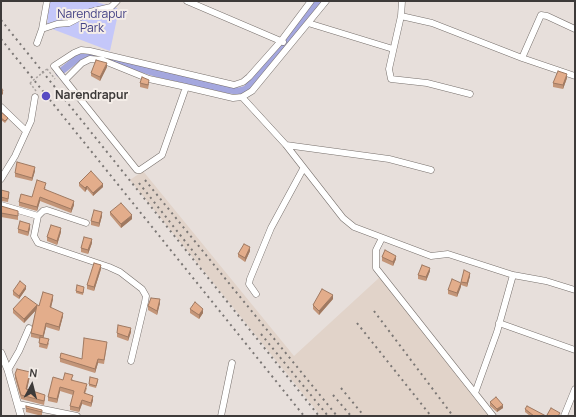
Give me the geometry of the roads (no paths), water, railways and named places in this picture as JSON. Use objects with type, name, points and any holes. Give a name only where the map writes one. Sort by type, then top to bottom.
[{"type":"street","points":[[37,43],[42,29],[47,1]]},
{"type":"street","points":[[42,29],[69,22],[90,12],[111,7],[117,1]]},
{"type":"street","points":[[187,1],[281,41],[289,46]]},
{"type":"street","points":[[186,87],[162,155],[140,170],[137,170],[54,66],[81,50],[234,85],[243,82],[249,77],[281,41],[311,1]]},
{"type":"street","points":[[65,80],[82,63],[90,59],[102,60],[149,79],[233,98],[242,97],[252,90],[326,1]]},
{"type":"street","points":[[402,1],[401,16],[389,69],[391,79],[427,83],[470,94]]},
{"type":"street","points":[[522,58],[541,15],[547,16],[575,29]]},
{"type":"street","points":[[401,16],[438,25],[522,58],[575,76]]},
{"type":"street","points":[[308,23],[393,49]]},
{"type":"street","points":[[1,179],[15,156],[31,121],[36,95]]},
{"type":"street","points":[[242,97],[286,145],[303,169],[348,222],[360,230],[431,256],[448,254],[513,275],[546,281],[575,290]]},
{"type":"street","points":[[1,108],[26,131]]},
{"type":"street","points":[[286,145],[389,159],[431,170]]},
{"type":"street","points":[[256,294],[250,284],[250,279],[271,228],[303,169]]},
{"type":"street","points":[[1,205],[38,216]]},
{"type":"street","points":[[86,223],[47,210],[42,211],[38,216],[34,236],[38,243],[120,272],[142,290],[146,296],[131,361]]},
{"type":"street","points":[[382,238],[376,250],[376,268],[493,416]]},
{"type":"street","points":[[475,393],[499,323],[513,275]]},
{"type":"street","points":[[499,323],[575,350]]},
{"type":"street","points":[[8,370],[19,351],[29,328]]},
{"type":"street","points":[[1,353],[8,370],[21,416]]},
{"type":"street","points":[[221,416],[232,363]]},
{"type":"street","points":[[564,416],[575,389]]},
{"type":"street","points":[[18,404],[77,416]]},
{"type":"waterway","points":[[59,73],[78,58],[94,55],[155,73],[239,91],[246,89],[286,44],[319,1]]},
{"type":"railway","points":[[1,20],[319,416]]},
{"type":"railway","points":[[1,39],[304,416]]},
{"type":"railway","points":[[145,180],[337,416]]},
{"type":"railway","points":[[139,183],[200,260]]},
{"type":"railway","points":[[374,311],[453,416]]},
{"type":"railway","points":[[357,323],[431,416]]},
{"type":"railway","points":[[261,334],[328,416]]},
{"type":"railway","points":[[341,388],[364,416]]},
{"type":"railway","points":[[333,395],[351,416]]},
{"type":"place","name":"Narendrapur","points":[[46,96]]},
{"type":"park label","name":"Narendrapur Park","points":[[92,22]]}]
